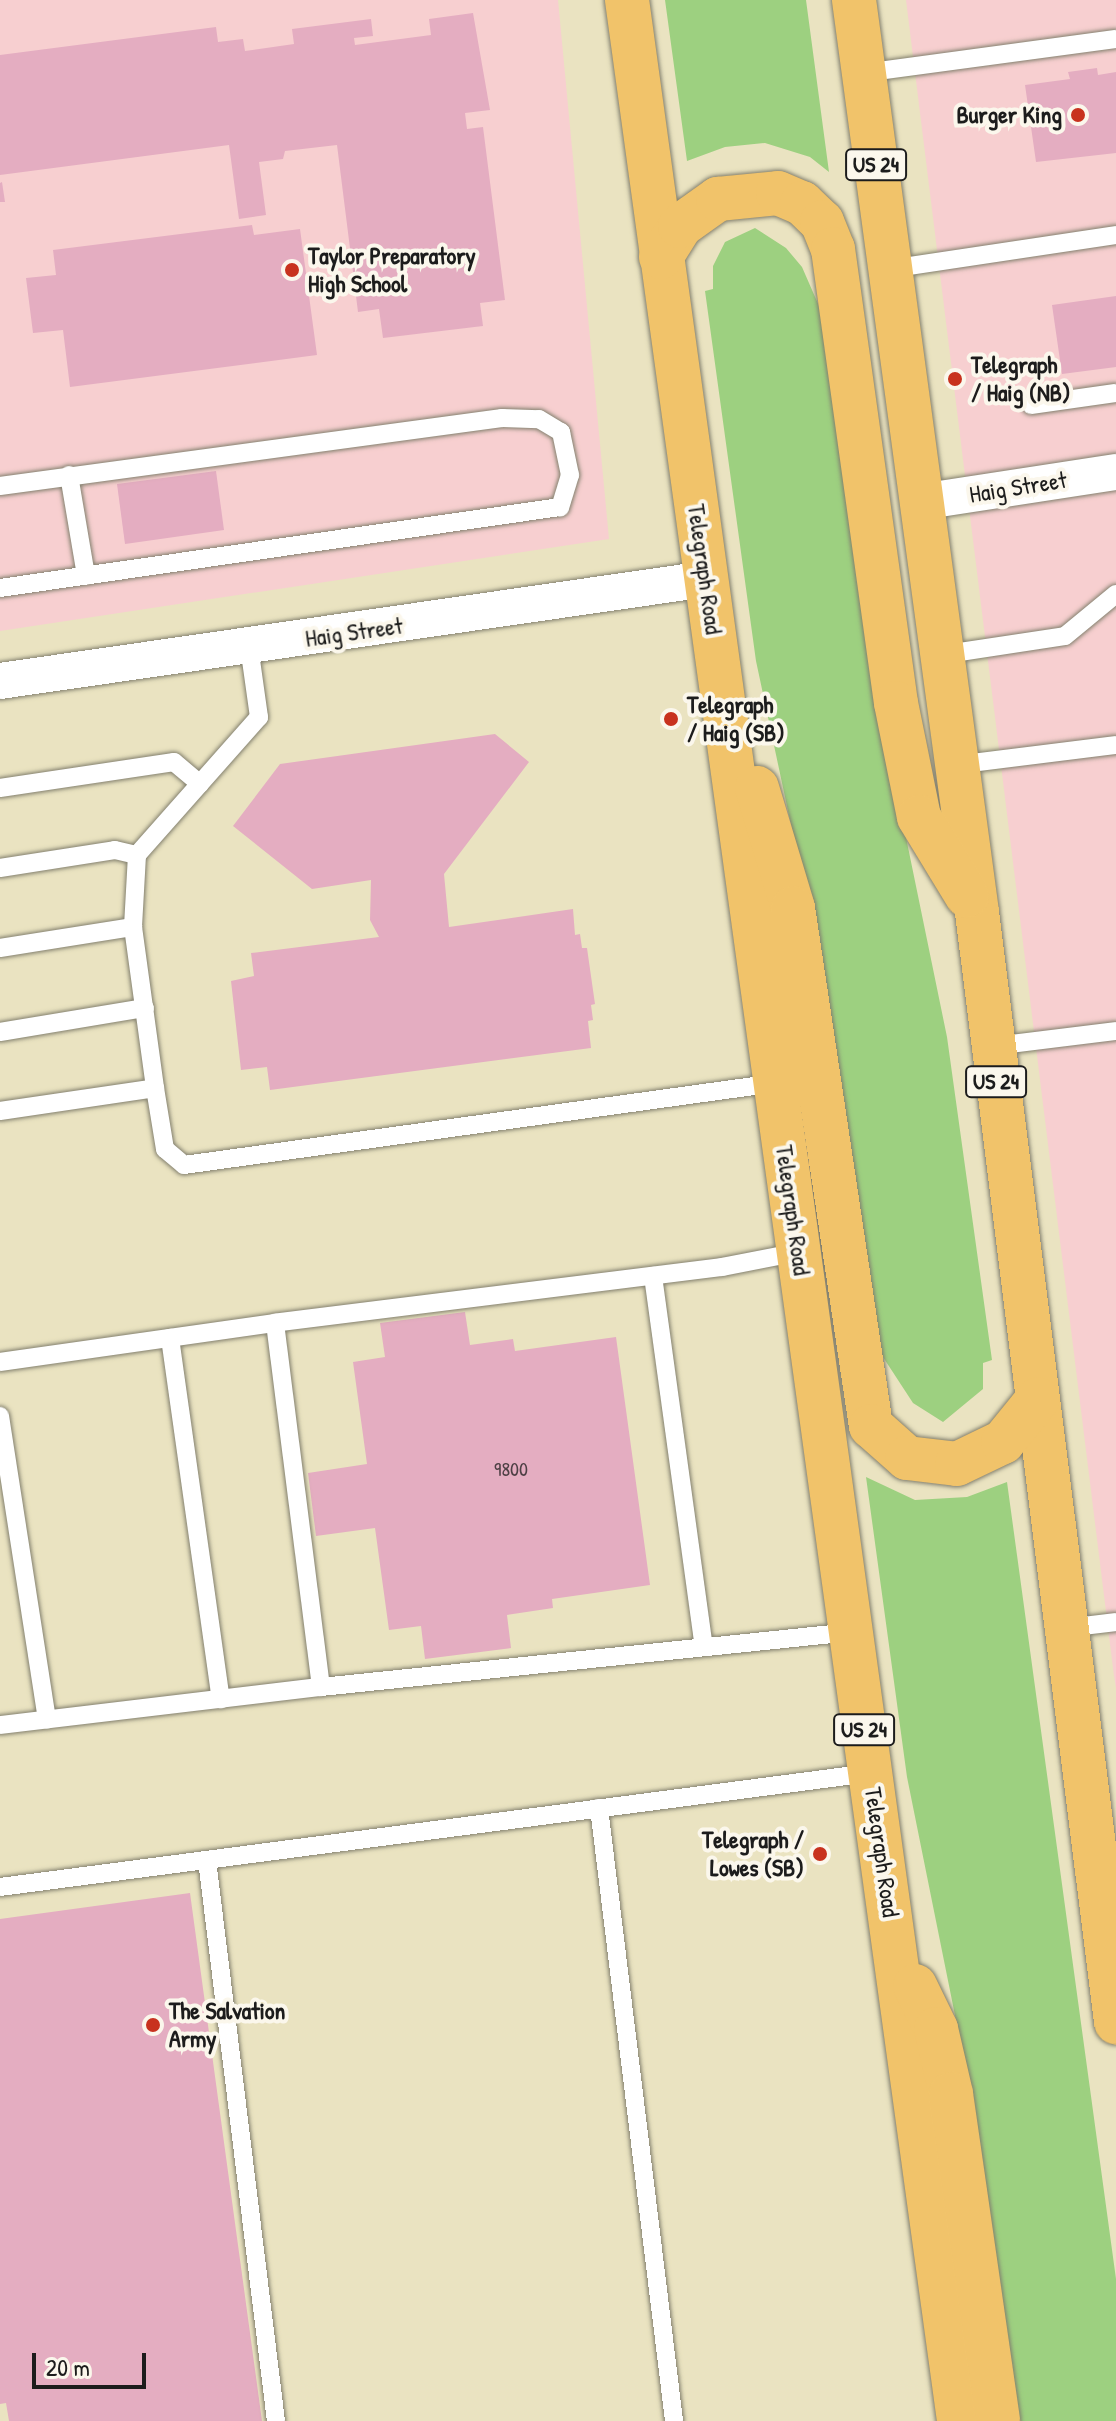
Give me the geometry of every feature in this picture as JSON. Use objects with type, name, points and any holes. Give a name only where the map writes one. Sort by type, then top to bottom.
[{"type":"main road","name":"Telegraph Road","points":[[627,0],[959,2421]]},
{"type":"main road","name":"US 24","points":[[854,0],[977,912],[991,1047],[1066,1628],[1105,1856],[1116,2022]]},
{"type":"main road","points":[[661,257],[680,226],[718,199],[778,193],[802,203],[822,222],[833,249],[896,703],[919,817],[977,912]]},
{"type":"main road","points":[[717,659],[793,908],[871,1426],[881,1440],[907,1458],[957,1464],[1003,1442],[1038,1399]]},
{"type":"main road","points":[[894,1941],[936,2029],[951,2094],[998,2421]]},
{"type":"street","name":"Haig Street","points":[[920,502],[1116,472]]},
{"type":"street","name":"Haig Street","points":[[0,681],[706,579]]},
{"type":"lane","points":[[864,73],[1116,39]]},
{"type":"lane","points":[[889,269],[1116,235]]},
{"type":"lane","points":[[1031,405],[1116,397]]},
{"type":"lane","points":[[0,486],[502,418],[539,419],[561,432],[568,448],[568,485],[560,507],[0,588]]},
{"type":"lane","points":[[69,475],[86,576]]},
{"type":"lane","points":[[940,655],[1065,636],[1116,594]]},
{"type":"lane","points":[[249,646],[259,717],[137,855],[133,927],[155,1088],[165,1149],[184,1165],[776,1083]]},
{"type":"lane","points":[[955,765],[1116,745]]},
{"type":"lane","points":[[0,788],[174,762],[200,784]]},
{"type":"lane","points":[[0,868],[115,850],[137,855]]},
{"type":"lane","points":[[0,948],[133,927]]},
{"type":"lane","points":[[0,1032],[145,1008]]},
{"type":"lane","points":[[991,1047],[1116,1031]]},
{"type":"lane","points":[[0,1111],[155,1088]]},
{"type":"lane","points":[[0,1362],[275,1323],[653,1276],[799,1252]]},
{"type":"lane","points":[[653,1276],[704,1647]]},
{"type":"lane","points":[[275,1323],[321,1687]]},
{"type":"lane","points":[[170,1338],[221,1699]]},
{"type":"lane","points":[[0,1416],[47,1719]]},
{"type":"lane","points":[[1066,1628],[1116,1622]]},
{"type":"lane","points":[[0,1725],[321,1687],[851,1632]]},
{"type":"lane","points":[[0,1887],[870,1773]]},
{"type":"lane","points":[[599,1808],[674,2421]]},
{"type":"lane","points":[[207,1860],[276,2421]]},
{"type":"shaded area","name":"Taylor Preparatory High School","points":[[0,0],[558,0],[609,539],[0,631]]},
{"type":"shaded area","points":[[906,0],[1116,0],[1116,1688],[1114,1676]]},
{"type":"green space","points":[[665,0],[806,0],[829,172],[810,157],[765,143],[725,147],[687,161]]},
{"type":"green space","points":[[755,228],[786,248],[802,267],[819,306],[827,304],[886,740],[947,1037],[992,1360],[983,1363],[983,1389],[943,1422],[913,1403],[881,1354],[807,900],[756,661],[705,291],[713,289],[713,266],[725,242]]},
{"type":"green space","points":[[866,1477],[915,1500],[967,1497],[1007,1482],[1116,2279],[1116,2421],[1012,2421],[965,2065],[907,1777]]},
{"type":"building","points":[[473,13],[490,110],[465,113],[467,129],[483,127],[505,300],[480,303],[483,326],[383,338],[379,309],[358,312],[337,145],[285,151],[283,159],[259,162],[266,215],[239,219],[229,145],[0,175],[0,55],[216,27],[218,42],[243,39],[245,51],[294,44],[292,29],[371,19],[373,36],[354,38],[355,45],[431,35],[429,19]]},
{"type":"building","points":[[1097,68],[1098,75],[1116,72],[1116,153],[1036,162],[1025,85],[1070,79],[1068,72]]},
{"type":"building","points":[[2,182],[5,202],[0,202]]},
{"type":"building","points":[[252,225],[254,235],[300,229],[317,355],[70,387],[63,330],[33,333],[26,278],[56,275],[53,250]]},
{"type":"building","points":[[1116,296],[1116,367],[1062,374],[1052,305]]},
{"type":"building","points":[[216,471],[224,530],[125,544],[117,484]]},
{"type":"building","points":[[495,734],[529,762],[444,874],[449,927],[573,909],[575,935],[580,934],[582,948],[587,948],[595,1004],[591,1005],[593,1020],[588,1021],[591,1048],[270,1090],[267,1067],[241,1070],[231,981],[254,976],[251,953],[379,937],[370,920],[371,880],[312,889],[233,826],[280,764]]},
{"type":"building","points":[[465,1312],[470,1345],[513,1339],[515,1351],[616,1337],[650,1585],[552,1599],[553,1608],[507,1615],[511,1648],[425,1659],[421,1626],[389,1630],[375,1528],[316,1536],[308,1473],[367,1464],[353,1362],[385,1357],[380,1323]]},
{"type":"building","points":[[190,1893],[262,2421],[9,2421],[6,2403],[0,2404],[0,1919]]},
{"type":"place","name":"Burger King","points":[[1078,115]]},
{"type":"place","name":"Taylor Preparatory High School","points":[[292,270]]},
{"type":"place","name":"Telegraph / Haig (NB)","points":[[955,379]]},
{"type":"place","name":"Telegraph / Haig (SB)","points":[[671,719]]},
{"type":"place","name":"Telegraph / Lowes (SB)","points":[[820,1854]]},
{"type":"place","name":"The Salvation Army","points":[[153,2025]]}]
